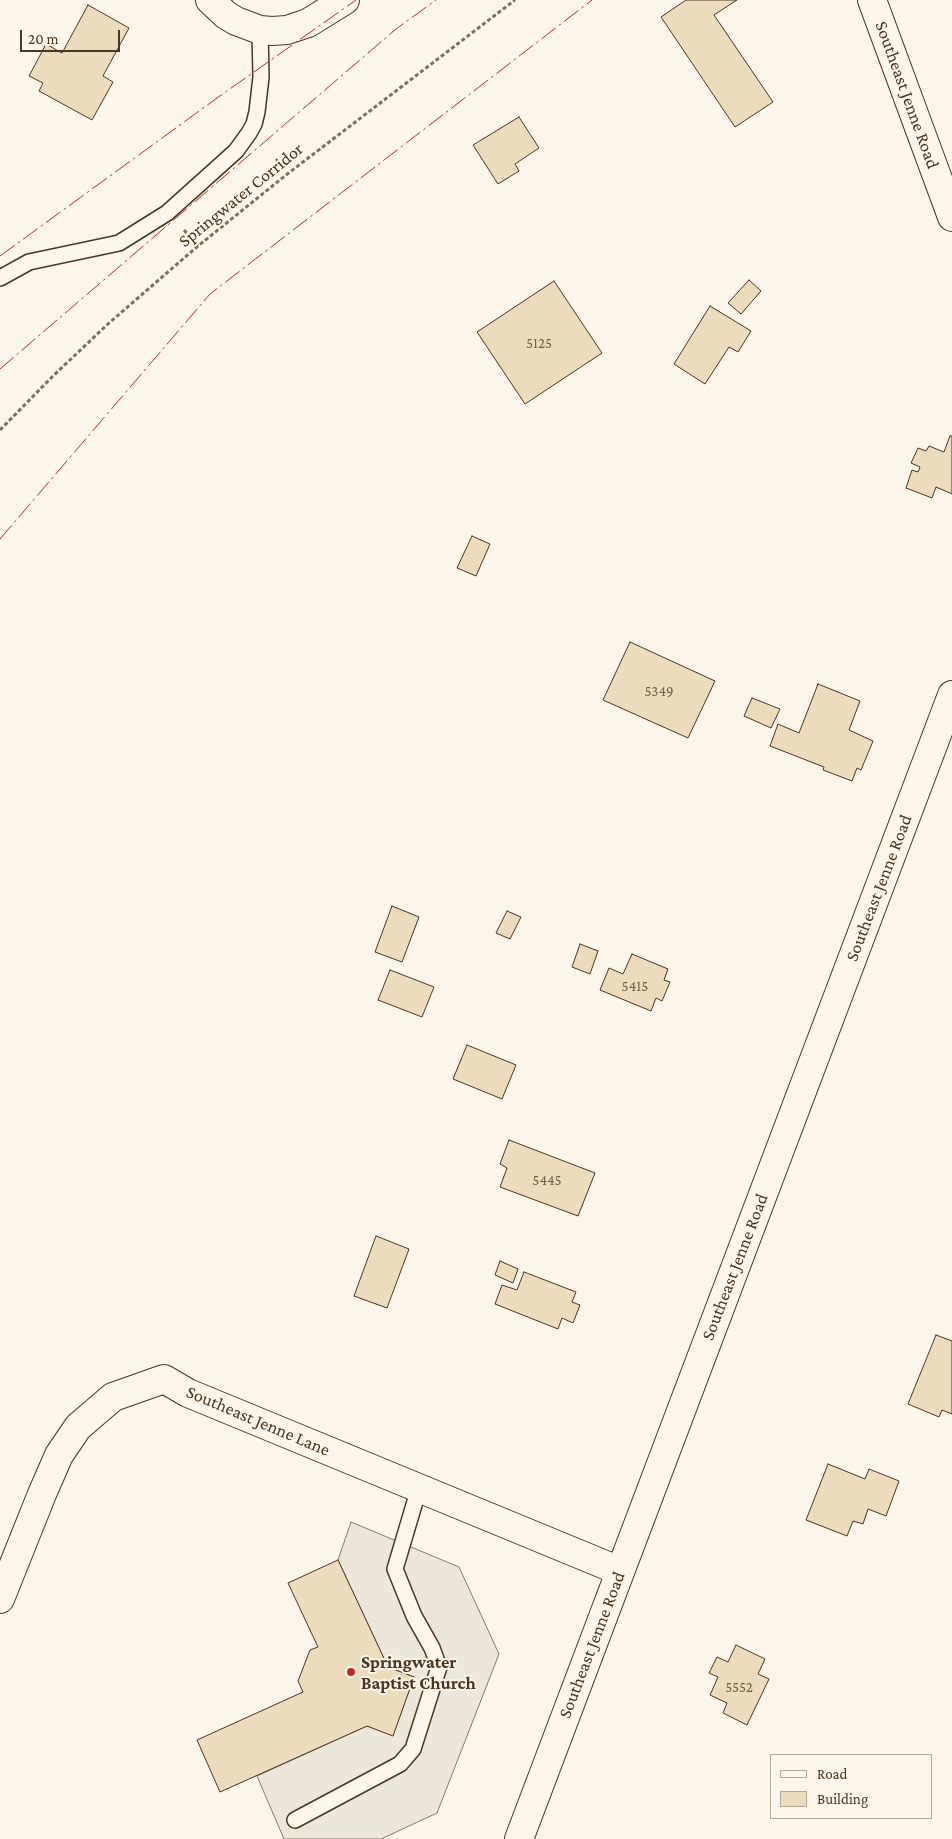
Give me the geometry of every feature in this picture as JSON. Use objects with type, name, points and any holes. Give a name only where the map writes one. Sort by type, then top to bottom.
[{"type":"main road","points":[[210,0],[226,15],[236,21],[260,30],[272,31],[297,27],[308,23],[345,0]]},
{"type":"main road","name":"Southeast Jenne Road","points":[[872,0],[952,217]]},
{"type":"main road","name":"Southeast Jenne Road","points":[[519,1839],[952,695]]},
{"type":"main road","name":"Southeast Jenne Lane","points":[[0,1599],[59,1456],[78,1427],[113,1397],[164,1379],[188,1393],[620,1571]]},
{"type":"lane","points":[[0,278],[29,262],[119,243],[167,213],[236,151],[254,124],[257,112],[261,77],[260,30]]},
{"type":"lane","points":[[295,1820],[400,1764],[413,1749],[440,1667],[432,1648],[414,1616],[395,1569],[419,1488]]},
{"type":"path","name":"Springwater Corridor","points":[[0,430],[109,323],[198,246],[308,157],[515,0]]},
{"type":"shaded area","points":[[351,1522],[459,1567],[499,1654],[437,1813],[381,1839],[284,1839],[257,1776],[367,1726],[393,1735],[414,1677],[388,1667],[338,1560]]},
{"type":"building","points":[[686,0],[737,0],[714,15],[773,102],[735,127],[661,17]]},
{"type":"building","points":[[88,5],[129,28],[103,76],[113,82],[92,120],[39,91],[43,83],[29,76],[46,44],[62,53]]},
{"type":"building","points":[[519,117],[539,148],[515,164],[519,171],[498,184],[473,145]]},
{"type":"building","points":[[749,280],[761,291],[741,314],[728,303]]},
{"type":"building","points":[[554,281],[602,353],[525,404],[477,332]]},
{"type":"building","points":[[710,306],[751,331],[738,352],[729,347],[705,384],[674,364]]},
{"type":"building","points":[[950,436],[952,436],[952,494],[936,487],[932,498],[906,488],[912,470],[918,472],[920,467],[911,463],[918,448],[926,451],[929,446],[944,452]]},
{"type":"building","points":[[472,536],[490,544],[476,576],[457,568]]},
{"type":"building","points":[[630,642],[715,681],[688,738],[603,700]]},
{"type":"building","points":[[818,684],[860,701],[849,730],[873,741],[861,770],[857,768],[852,781],[823,770],[824,767],[770,746],[778,724],[799,733]]},
{"type":"building","points":[[752,698],[780,709],[771,728],[744,716]]},
{"type":"building","points":[[392,906],[419,917],[402,962],[375,952]]},
{"type":"building","points":[[507,911],[521,917],[510,939],[496,933]]},
{"type":"building","points":[[580,944],[598,951],[590,974],[572,967]]},
{"type":"building","points":[[632,954],[668,969],[664,980],[670,982],[662,1001],[656,998],[651,1011],[600,990],[609,968],[623,974]]},
{"type":"building","points":[[390,970],[434,987],[422,1017],[378,1000]]},
{"type":"building","points":[[467,1045],[516,1065],[502,1099],[453,1079]]},
{"type":"building","points":[[509,1140],[595,1173],[578,1216],[500,1187],[507,1168],[500,1164]]},
{"type":"building","points":[[376,1236],[409,1249],[387,1308],[354,1296]]},
{"type":"building","points":[[500,1261],[518,1269],[513,1283],[495,1275]]},
{"type":"building","points":[[524,1272],[576,1292],[572,1302],[580,1305],[573,1323],[562,1318],[558,1329],[495,1304],[502,1285],[517,1290]]},
{"type":"building","points":[[936,1335],[952,1341],[952,1414],[942,1410],[939,1417],[908,1404]]},
{"type":"building","points":[[828,1464],[865,1479],[869,1469],[899,1481],[886,1516],[868,1509],[863,1524],[853,1521],[847,1536],[806,1520]]},
{"type":"building","name":"Springwater Baptist Church","points":[[338,1560],[388,1667],[414,1677],[393,1736],[367,1726],[220,1792],[197,1740],[303,1692],[298,1681],[310,1650],[318,1647],[288,1583]]},
{"type":"building","points":[[736,1645],[765,1659],[758,1674],[769,1679],[747,1725],[723,1713],[727,1703],[710,1695],[718,1677],[709,1673],[717,1657],[728,1662]]},
{"type":"power","points":[[0,256],[217,98],[356,0]]},
{"type":"power","points":[[0,369],[396,29],[436,0]]},
{"type":"power","points":[[0,539],[210,294],[592,0]]},
{"type":"place","name":"Springwater Baptist Church","points":[[351,1672]]}]
